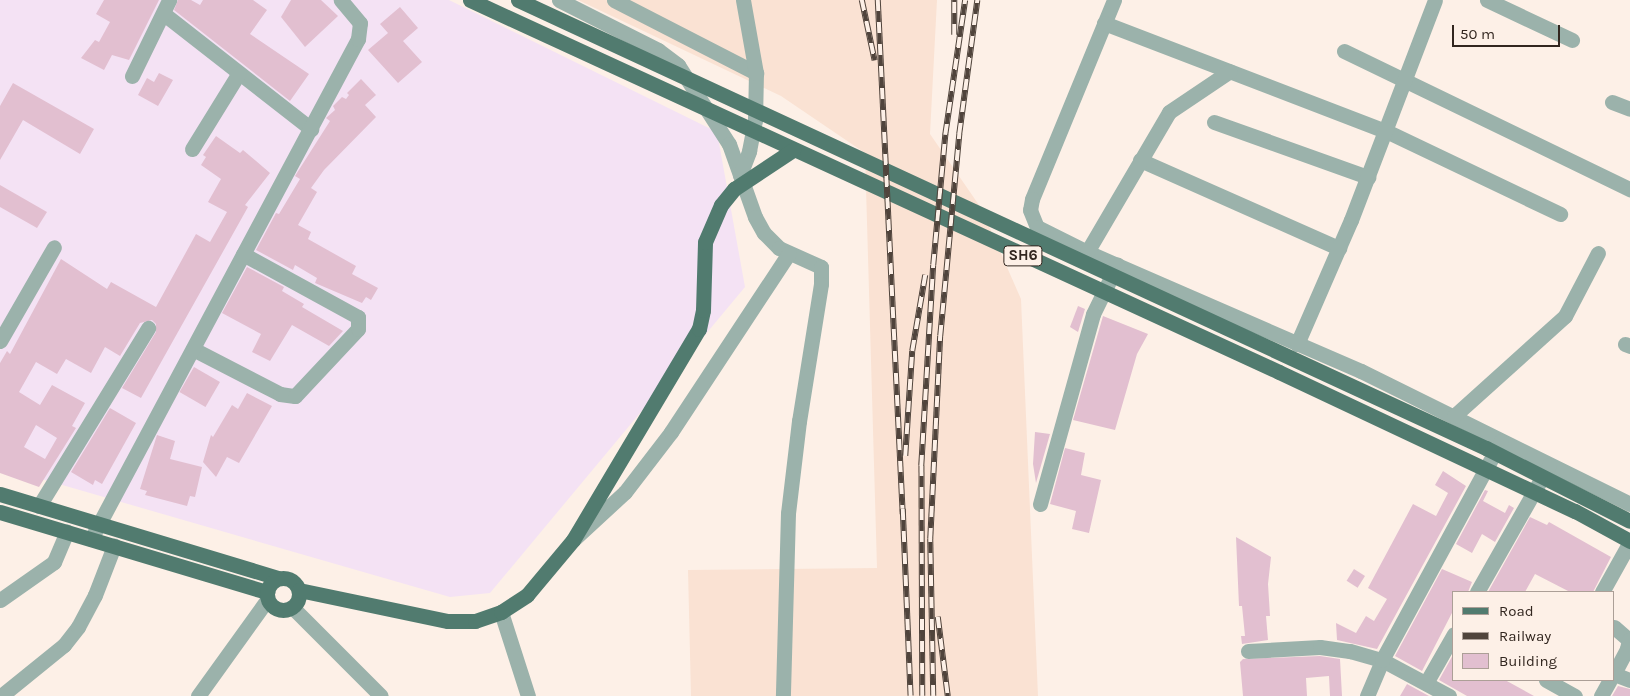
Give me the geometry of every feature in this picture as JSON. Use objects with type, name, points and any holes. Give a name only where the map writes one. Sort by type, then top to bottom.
[{"type":"main road","name":"SH6","points":[[470,0],[1575,511],[1630,541]]},
{"type":"main road","name":"SH6","points":[[518,0],[1486,448],[1630,521]]},
{"type":"main road","points":[[0,494],[278,578],[289,579],[299,590],[448,622],[475,622],[501,612],[541,582],[573,540],[699,329],[703,310],[705,242],[721,205],[734,189],[793,150]]},
{"type":"main road","points":[[0,512],[114,546],[267,596],[278,610],[293,608],[299,600],[299,590]]},
{"type":"main road","points":[[267,596],[270,583],[278,578]]},
{"type":"street","points":[[132,76],[164,14],[169,0]]},
{"type":"street","points":[[91,539],[361,32],[356,14],[341,0]]},
{"type":"street","points":[[559,0],[658,50],[678,65],[729,144],[755,217],[764,233],[779,248],[815,262],[822,274],[788,513],[783,696]]},
{"type":"street","points":[[614,0],[756,73]]},
{"type":"street","points":[[740,175],[750,151],[755,120],[756,73],[743,0]]},
{"type":"street","points":[[1114,0],[1032,199],[1030,210],[1037,227],[1087,252],[1297,344],[1454,416],[1630,504]]},
{"type":"street","points":[[1297,344],[1368,177],[1406,81],[1434,0]]},
{"type":"street","points":[[1487,0],[1572,40]]},
{"type":"street","points":[[164,14],[310,129]]},
{"type":"street","points":[[1104,22],[1386,131],[1560,214]]},
{"type":"street","points":[[1344,51],[1630,189]]},
{"type":"street","points":[[1087,252],[1169,112],[1230,71]]},
{"type":"street","points":[[192,149],[239,73]]},
{"type":"street","points":[[1612,102],[1630,109]]},
{"type":"street","points":[[1214,122],[1368,177]]},
{"type":"street","points":[[1140,160],[1339,248]]},
{"type":"street","points":[[0,342],[54,247]]},
{"type":"street","points":[[573,540],[596,522],[625,492],[671,432],[789,253]]},
{"type":"street","points":[[1454,416],[1565,316],[1598,253]]},
{"type":"street","points":[[193,349],[280,394],[295,396],[358,329],[358,317],[243,254]]},
{"type":"street","points":[[1040,504],[1093,314],[1117,265]]},
{"type":"street","points":[[39,506],[148,328]]},
{"type":"street","points":[[1367,696],[1382,660],[1502,439]]},
{"type":"street","points":[[1478,591],[1550,463]]},
{"type":"street","points":[[0,600],[54,562],[67,532]]},
{"type":"street","points":[[1603,591],[1630,541]]},
{"type":"street","points":[[1,696],[47,661],[73,633],[95,595],[114,546]]},
{"type":"street","points":[[198,696],[267,596]]},
{"type":"street","points":[[293,608],[377,695]]},
{"type":"street","points":[[501,612],[528,696]]},
{"type":"street","points":[[1615,628],[1629,640],[1628,649],[1615,672]]},
{"type":"street","points":[[1426,683],[1452,638]]},
{"type":"street","points":[[1248,651],[1320,647],[1382,660],[1449,696]]},
{"type":"street","points":[[1615,676],[1630,680]]},
{"type":"street","points":[[1548,681],[1576,696]]},
{"type":"street","points":[[1601,696],[1610,681]]},
{"type":"shaded area","points":[[0,0],[449,0],[717,132],[745,287],[490,593],[450,597],[0,467]]},
{"type":"shaded area","points":[[578,0],[937,0],[930,134],[981,208],[1021,299],[1038,696],[691,696],[688,570],[877,568],[865,153],[781,96]]},
{"type":"building","points":[[104,0],[159,0],[129,60],[112,55],[104,70],[81,58],[95,40],[99,42],[110,22],[96,14]]},
{"type":"building","points":[[178,0],[191,0],[200,5],[203,0],[253,0],[267,10],[250,34],[309,74],[290,101],[174,10]]},
{"type":"building","points":[[291,0],[321,0],[338,16],[305,47],[281,17]]},
{"type":"building","points":[[400,7],[418,28],[403,41],[422,62],[398,83],[368,50],[388,33],[380,24]]},
{"type":"building","points":[[159,73],[173,80],[158,106],[138,95],[147,78],[154,82]]},
{"type":"building","points":[[361,79],[376,95],[365,105],[376,117],[324,170],[311,188],[317,192],[298,225],[311,232],[308,239],[356,266],[352,274],[378,288],[371,300],[366,297],[362,303],[315,283],[317,278],[295,265],[293,270],[256,250],[276,213],[279,214],[300,179],[295,176],[330,121],[326,118],[335,110],[333,106],[342,97],[346,99],[349,95],[347,93]]},
{"type":"building","points":[[13,83],[94,129],[80,154],[23,120],[0,160],[0,106]]},
{"type":"building","points":[[216,136],[240,153],[243,150],[270,173],[245,205],[248,207],[141,398],[122,388],[156,332],[156,324],[152,320],[140,323],[120,356],[105,347],[91,373],[66,359],[57,374],[36,362],[19,392],[40,405],[52,385],[85,403],[72,426],[76,428],[39,487],[0,473],[0,363],[7,351],[10,354],[61,259],[107,289],[111,282],[156,307],[196,234],[210,242],[227,212],[208,202],[221,179],[201,165],[206,157],[203,155]],"holes":[[[36,425],[57,438],[45,459],[24,447]]]},
{"type":"building","points":[[0,185],[47,212],[37,228],[0,207]]},
{"type":"building","points":[[247,267],[284,287],[282,291],[304,304],[302,307],[343,331],[329,346],[292,325],[270,361],[252,352],[261,334],[222,313]]},
{"type":"building","points":[[1078,306],[1085,309],[1078,332],[1070,327]]},
{"type":"building","points":[[1103,316],[1148,334],[1137,354],[1115,430],[1073,420]]},
{"type":"building","points":[[194,367],[220,382],[205,407],[180,392]]},
{"type":"building","points":[[247,393],[272,406],[239,463],[227,457],[216,477],[203,462],[211,435],[213,437],[232,405],[238,409]]},
{"type":"building","points":[[110,408],[136,423],[102,484],[95,480],[93,485],[71,472]]},
{"type":"building","points":[[1035,432],[1050,434],[1036,483],[1033,464]]},
{"type":"building","points":[[157,435],[175,441],[170,459],[202,467],[195,497],[190,496],[187,506],[145,495],[147,491],[140,489]]},
{"type":"building","points":[[1065,448],[1085,453],[1081,475],[1101,480],[1089,533],[1072,529],[1076,511],[1050,504]]},
{"type":"building","points":[[1443,471],[1466,486],[1377,649],[1337,640],[1336,623],[1356,633],[1366,616],[1374,621],[1387,599],[1368,588],[1413,504],[1436,516],[1448,493],[1435,485]]},
{"type":"building","points":[[1485,490],[1488,491],[1483,501],[1505,513],[1509,505],[1514,508],[1495,542],[1482,534],[1472,553],[1456,544]]},
{"type":"building","points":[[1530,517],[1547,525],[1549,522],[1611,557],[1594,591],[1568,591],[1535,574],[1526,591],[1489,591]]},
{"type":"building","points":[[1236,537],[1271,557],[1268,584],[1270,616],[1266,616],[1268,640],[1242,644],[1241,636],[1245,636],[1242,606],[1239,606]]},
{"type":"building","points":[[1354,569],[1365,576],[1358,588],[1347,581]]},
{"type":"building","points":[[1442,569],[1472,582],[1468,591],[1452,591],[1452,613],[1422,671],[1395,656]]},
{"type":"building","points":[[1320,656],[1340,659],[1342,696],[1330,696],[1329,676],[1306,678],[1307,696],[1243,696],[1240,662],[1243,659]]},
{"type":"building","points":[[1452,657],[1452,681],[1507,681],[1534,696],[1467,696],[1439,680]]},
{"type":"building","points":[[1407,684],[1429,696],[1400,696]]},
{"type":"building","points":[[1618,686],[1630,689],[1630,696],[1612,696]]},
{"type":"railway","points":[[862,0],[875,61]]},
{"type":"railway","points":[[878,0],[903,514]]},
{"type":"railway","points":[[954,0],[954,35]]},
{"type":"railway","points":[[922,696],[921,466],[933,265],[945,135],[965,0]]},
{"type":"railway","points":[[933,696],[930,539],[940,336],[959,134],[977,0]]},
{"type":"railway","points":[[905,456],[912,351],[925,275]]},
{"type":"railway","points":[[903,509],[911,696]]},
{"type":"railway","points":[[938,617],[948,696]]}]
